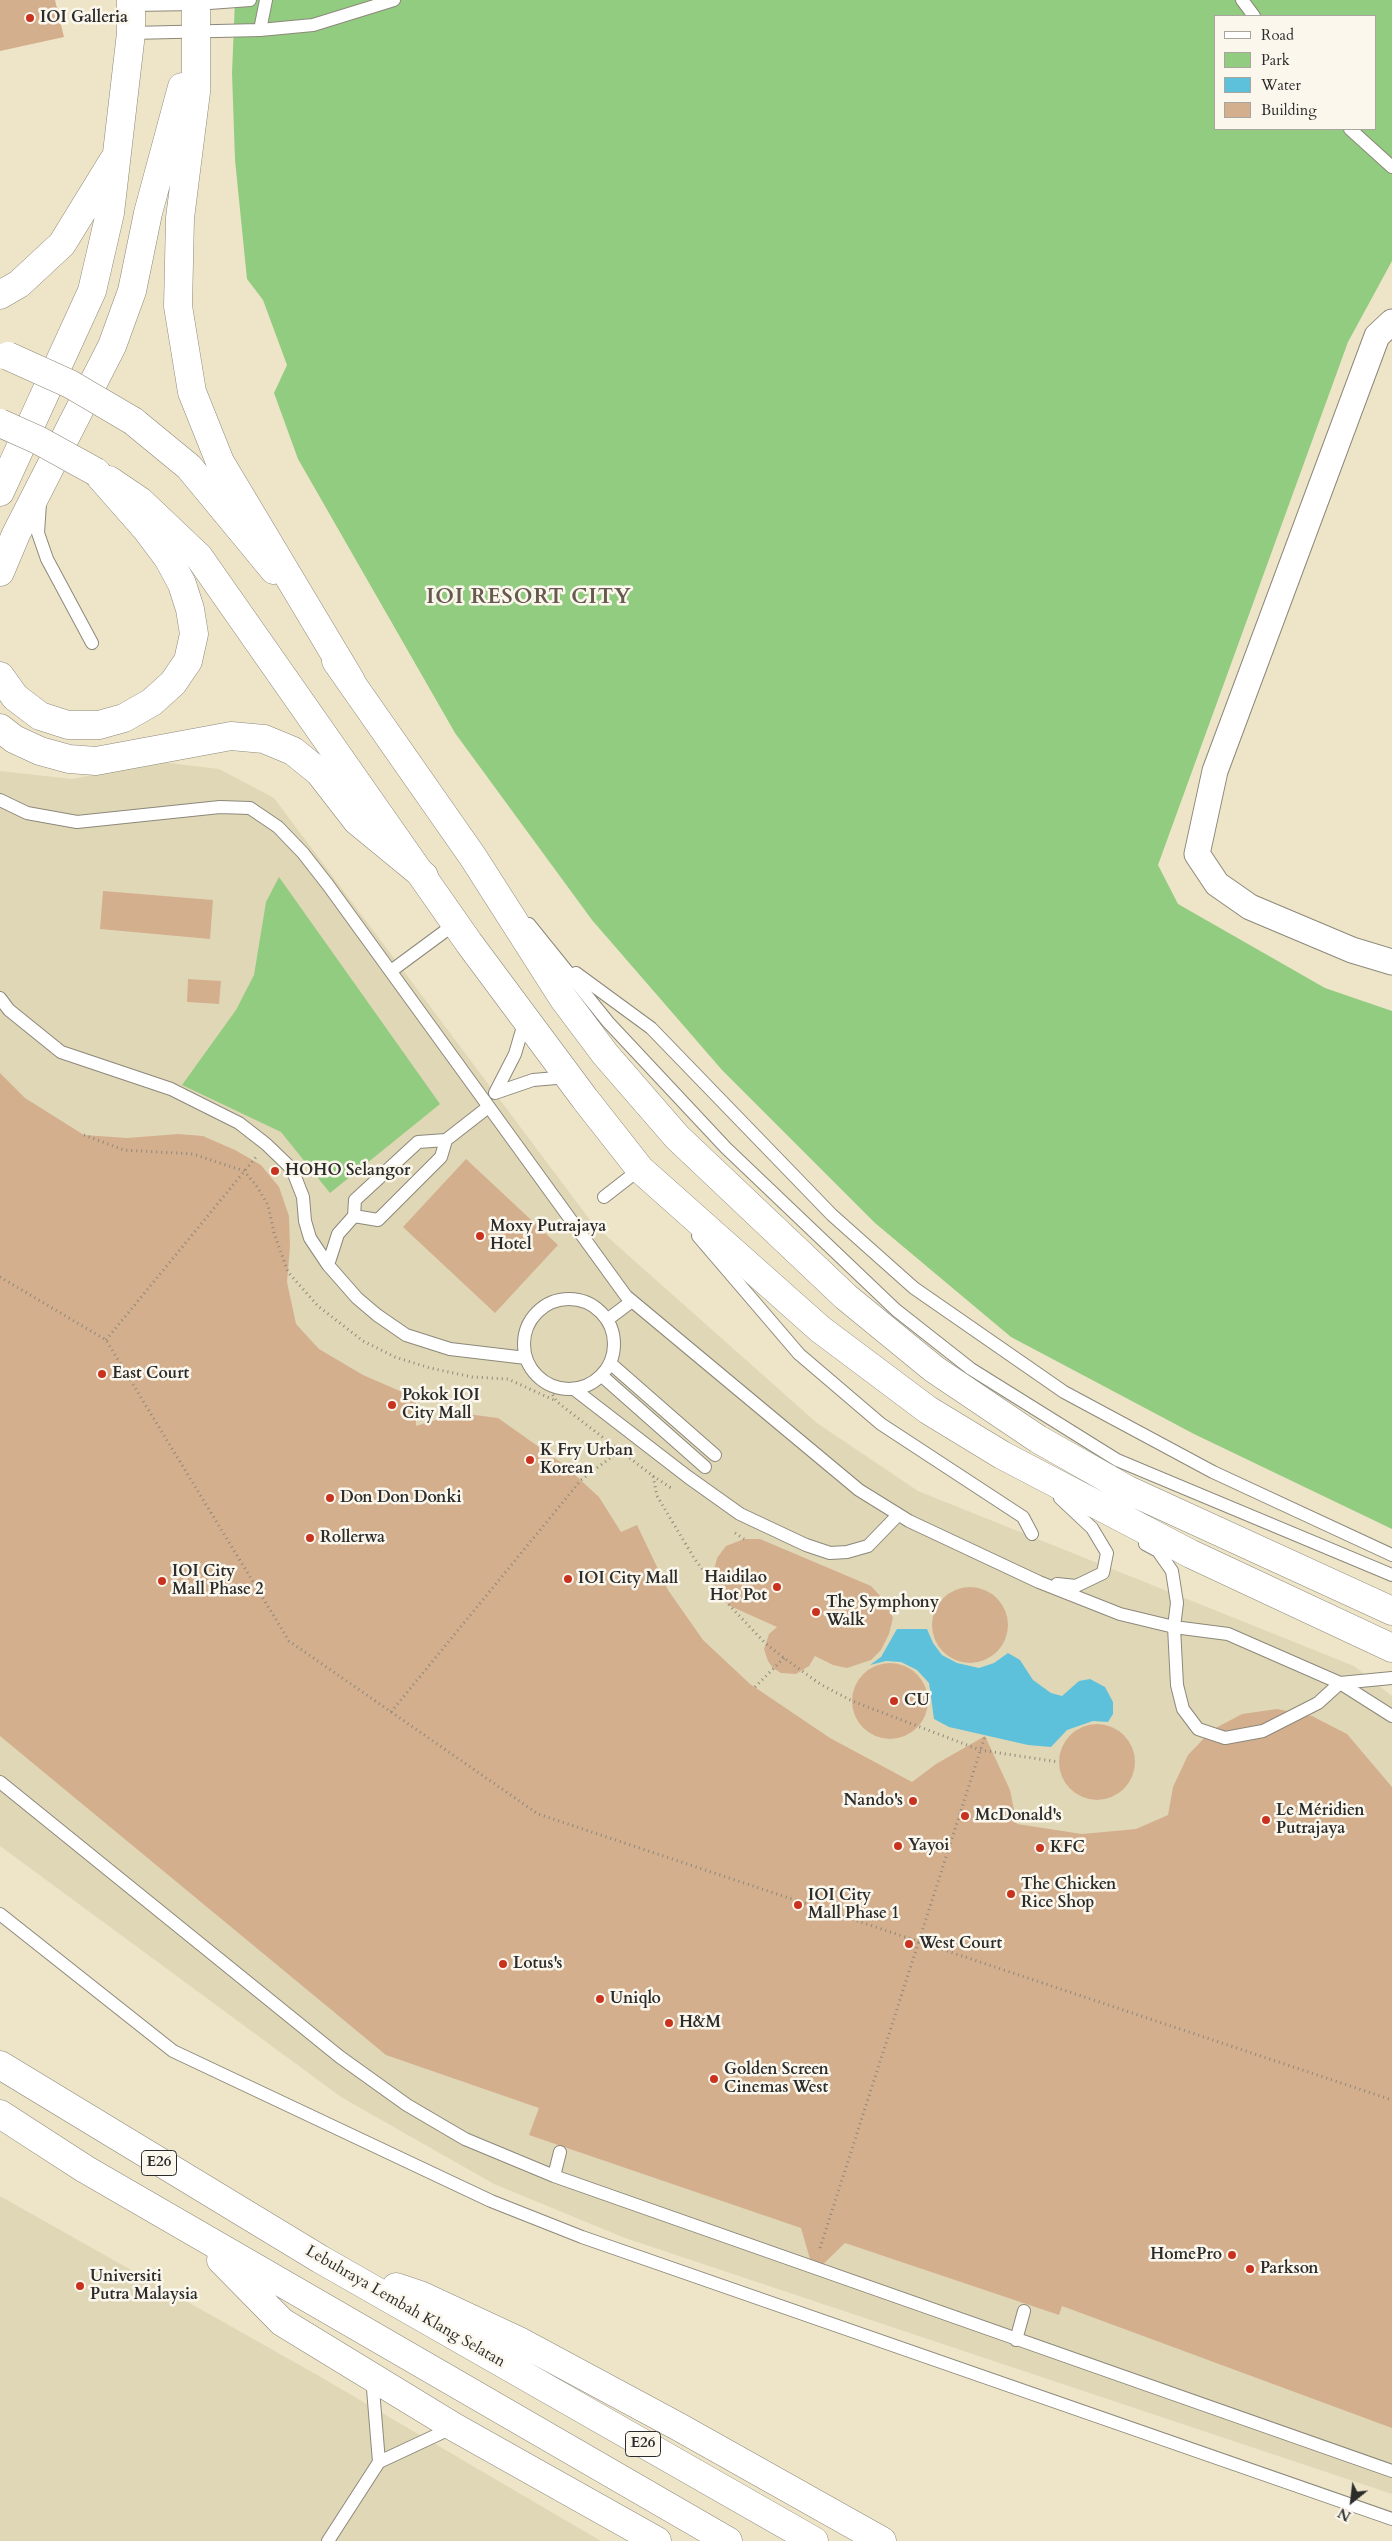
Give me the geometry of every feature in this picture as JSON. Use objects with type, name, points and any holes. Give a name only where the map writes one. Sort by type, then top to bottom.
[{"type":"main road","points":[[0,492],[92,291],[110,213],[131,33],[131,2]]},
{"type":"main road","points":[[0,572],[112,346],[132,291],[148,213],[196,11]]},
{"type":"main road","points":[[196,11],[196,92],[180,218],[178,306],[192,392],[220,462],[351,681]]},
{"type":"main road","points":[[0,295],[19,284],[62,244],[118,153]]},
{"type":"main road","points":[[4,355],[70,384],[133,421],[188,468],[235,520],[277,574],[473,857],[563,998],[624,1077],[677,1137],[846,1297],[934,1369],[1038,1439],[1128,1490],[1392,1611]]},
{"type":"main road","points":[[0,423],[38,440],[96,472],[140,501],[199,557],[456,923],[568,1077],[640,1169],[820,1329],[928,1410],[1002,1455],[1190,1554],[1392,1648]]},
{"type":"main road","points":[[0,676],[15,697],[40,716],[68,725],[99,725],[124,718],[152,702],[173,683],[188,661],[194,634],[190,609],[182,584],[168,558],[147,530],[96,472]]},
{"type":"main road","points":[[0,728],[14,739],[40,751],[69,759],[96,761],[231,736],[264,739],[293,751],[319,772],[357,821],[424,876]]},
{"type":"main road","name":"Lebuhraya Lembah Klang Selatan","points":[[0,2065],[320,2259],[814,2541]]},
{"type":"main road","name":"E26","points":[[0,2114],[85,2169],[195,2234],[728,2541]]},
{"type":"main road","points":[[195,2234],[282,2322],[454,2427],[657,2541]]},
{"type":"main road","points":[[320,2259],[420,2295],[521,2342],[679,2427],[882,2541]]},
{"type":"street","points":[[1392,322],[1377,336],[1215,771],[1197,854],[1217,884],[1250,907],[1352,950],[1392,962]]},
{"type":"lane","points":[[131,33],[196,11],[250,0]]},
{"type":"lane","points":[[260,30],[266,0]]},
{"type":"lane","points":[[131,2],[196,11],[260,30],[313,25],[394,0]]},
{"type":"lane","points":[[1242,0],[1253,15]]},
{"type":"lane","points":[[1351,130],[1392,167]]},
{"type":"lane","points":[[41,486],[38,533],[47,559],[92,643]]},
{"type":"lane","points":[[0,800],[27,813],[77,822],[220,807],[250,808],[278,827],[303,854],[391,971],[487,1108],[632,1300],[859,1490],[898,1515],[1039,1582],[1120,1614],[1174,1627],[1228,1634],[1340,1683],[1392,1716]]},
{"type":"lane","points":[[473,857],[564,964],[608,1022],[726,1148],[896,1310],[970,1369],[1117,1460],[1392,1575]]},
{"type":"lane","points":[[391,971],[456,923]]},
{"type":"lane","points":[[564,964],[651,1028],[832,1215],[914,1288],[1064,1392],[1214,1472],[1392,1555]]},
{"type":"lane","points":[[0,998],[9,1010],[61,1052],[171,1089],[239,1123],[266,1144],[292,1169],[303,1197],[305,1222],[310,1238],[328,1265],[357,1298],[377,1315],[406,1334],[450,1349],[526,1358]]},
{"type":"lane","points":[[525,1018],[515,1054],[495,1094],[533,1080],[568,1077]]},
{"type":"lane","points":[[328,1265],[338,1234],[354,1216],[355,1200],[418,1142],[446,1140],[487,1108]]},
{"type":"lane","points":[[354,1216],[378,1220],[442,1157],[446,1140]]},
{"type":"lane","points":[[604,1197],[640,1169],[799,1354],[881,1424],[1023,1517],[1032,1534]]},
{"type":"lane","points":[[571,1300],[584,1302],[597,1310],[607,1320],[613,1333],[614,1348],[610,1363],[602,1376],[589,1385],[574,1389],[559,1388],[545,1382],[533,1372],[526,1358],[524,1344],[527,1330],[533,1317],[544,1307],[557,1301],[571,1300]]},
{"type":"lane","points":[[607,1320],[632,1300]]},
{"type":"lane","points":[[610,1363],[715,1455]]},
{"type":"lane","points":[[602,1376],[705,1466]]},
{"type":"lane","points":[[574,1389],[740,1514],[806,1545],[830,1553],[847,1552],[868,1546],[898,1515]]},
{"type":"lane","points":[[1002,1455],[1070,1505],[1158,1551],[1172,1571],[1177,1603],[1174,1627],[1177,1685],[1183,1709],[1198,1729],[1225,1738],[1263,1731],[1318,1703],[1340,1683],[1392,1678]]},
{"type":"lane","points":[[1039,1582],[1076,1586],[1102,1574],[1107,1553],[1092,1528],[1070,1505]]},
{"type":"lane","points":[[0,1782],[340,2057],[407,2106],[464,2139],[554,2176],[1016,2340],[1392,2470]]},
{"type":"lane","points":[[0,1914],[174,2051],[491,2201],[582,2237],[1392,2519]]},
{"type":"lane","points":[[554,2176],[560,2152]]},
{"type":"lane","points":[[1016,2340],[1024,2310]]},
{"type":"lane","points":[[372,2377],[379,2462]]},
{"type":"lane","points":[[328,2541],[379,2462],[454,2427]]},
{"type":"path","points":[[106,1340],[266,1144]]},
{"type":"path","points":[[0,1277],[106,1340],[289,1642],[538,1814],[920,1940],[1392,2100]]},
{"type":"path","points":[[545,1382],[557,1402],[653,1476],[657,1496],[694,1558],[730,1606],[765,1643],[784,1658],[820,1684],[852,1701],[980,1750],[1059,1762]]},
{"type":"path","points":[[391,1712],[580,1480],[638,1438]]},
{"type":"path","points":[[755,1687],[784,1658]]},
{"type":"path","points":[[820,2248],[985,1736]]},
{"type":"shaded area","name":"IOI City Mall","points":[[161,762],[219,769],[274,798],[593,1224],[817,1423],[918,1491],[1354,1666],[1392,1696],[1392,2494],[625,2238],[494,2184],[341,2097],[0,1846],[0,771],[72,779]]},
{"type":"shaded area","name":"Universiti Putra Malaysia","points":[[0,2196],[319,2376],[601,2541],[0,2541]]},
{"type":"green space","points":[[235,0],[1392,0],[1392,261],[1348,342],[1158,865],[1178,904],[1325,988],[1392,1011],[1392,1529],[1194,1434],[1011,1337],[875,1223],[722,1070],[592,920],[455,733],[298,459],[274,393],[287,365],[263,300],[247,279],[235,160],[232,73]]},
{"type":"green space","points":[[279,877],[440,1104],[330,1193],[281,1132],[182,1085],[236,1010],[254,975],[266,902]]},
{"type":"water","points":[[897,1629],[927,1629],[933,1643],[942,1655],[957,1663],[979,1668],[994,1663],[1008,1653],[1020,1660],[1033,1680],[1051,1693],[1062,1696],[1079,1681],[1090,1679],[1105,1687],[1113,1702],[1113,1714],[1108,1722],[1093,1721],[1067,1730],[1051,1747],[1028,1745],[949,1727],[934,1719],[929,1683],[917,1670],[901,1662],[886,1661],[870,1665],[881,1657]]},
{"type":"building","name":"IOI Galleria","points":[[0,0],[55,0],[64,37],[0,51]]},
{"type":"building","points":[[103,891],[213,900],[210,939],[100,929]]},
{"type":"building","points":[[188,979],[221,981],[219,1004],[187,1002]]},
{"type":"building","name":"IOI City Mall","points":[[0,1073],[25,1098],[84,1135],[127,1138],[178,1134],[203,1136],[235,1150],[261,1165],[279,1187],[289,1216],[290,1247],[287,1282],[296,1324],[319,1349],[363,1375],[416,1398],[416,1426],[459,1413],[498,1418],[563,1464],[599,1497],[621,1532],[637,1525],[668,1590],[703,1640],[750,1684],[830,1738],[912,1782],[936,1764],[985,1736],[1010,1790],[1017,1824],[1082,1834],[1136,1829],[1168,1815],[1173,1787],[1188,1755],[1212,1730],[1242,1714],[1277,1709],[1312,1716],[1347,1734],[1392,1787],[1392,2428],[1062,2306],[1059,2315],[845,2243],[814,2273],[801,2228],[529,2135],[539,2108],[386,2055],[0,1736]]},
{"type":"building","name":"Moxy Putrajaya Hotel","points":[[466,1159],[558,1245],[495,1313],[403,1227]]},
{"type":"building","name":"The Symphony Walk","points":[[744,1539],[760,1539],[871,1586],[884,1600],[893,1618],[889,1634],[881,1650],[871,1660],[847,1668],[833,1665],[815,1656],[809,1666],[796,1674],[781,1673],[773,1668],[768,1661],[764,1649],[769,1634],[777,1627],[730,1606],[718,1595],[715,1585],[714,1570],[717,1558],[726,1546]]},
{"type":"building","name":"The Symphony Walk","points":[[970,1587],[984,1590],[997,1598],[1005,1611],[1008,1625],[1005,1639],[997,1652],[984,1660],[970,1663],[956,1660],[943,1652],[935,1639],[932,1625],[935,1611],[943,1598],[956,1590]]},
{"type":"building","name":"The Symphony Walk","points":[[890,1663],[904,1666],[917,1674],[925,1687],[928,1701],[925,1715],[917,1728],[904,1736],[890,1739],[876,1736],[863,1728],[855,1715],[852,1701],[855,1687],[863,1674],[876,1666]]},
{"type":"building","points":[[1097,1724],[1111,1727],[1124,1735],[1132,1748],[1135,1762],[1132,1776],[1124,1789],[1111,1797],[1097,1800],[1083,1797],[1070,1789],[1062,1776],[1059,1762],[1062,1748],[1070,1735],[1083,1727]]},
{"type":"place","name":"IOI Galleria","points":[[30,18]]},
{"type":"place","name":"HOHO Selangor","points":[[275,1171]]},
{"type":"place","name":"Moxy Putrajaya Hotel","points":[[480,1236]]},
{"type":"place","name":"East Court","points":[[102,1374]]},
{"type":"place","name":"Pokok IOI City Mall","points":[[392,1405]]},
{"type":"place","name":"K Fry Urban Korean","points":[[530,1460]]},
{"type":"place","name":"Don Don Donki","points":[[330,1498]]},
{"type":"place","name":"Rollerwa","points":[[310,1538]]},
{"type":"place","name":"IOI City Mall","points":[[568,1579]]},
{"type":"place","name":"IOI City Mall Phase 2","points":[[162,1581]]},
{"type":"place","name":"Haidilao Hot Pot","points":[[777,1587]]},
{"type":"place","name":"The Symphony Walk","points":[[816,1612]]},
{"type":"place","name":"CU","points":[[894,1701]]},
{"type":"place","name":"Nando's","points":[[913,1801]]},
{"type":"place","name":"McDonald's","points":[[965,1816]]},
{"type":"place","name":"Le Méridien Putrajaya","points":[[1266,1820]]},
{"type":"place","name":"Yayoi","points":[[898,1846]]},
{"type":"place","name":"KFC","points":[[1040,1848]]},
{"type":"place","name":"The Chicken Rice Shop","points":[[1011,1894]]},
{"type":"place","name":"IOI City Mall Phase 1","points":[[798,1905]]},
{"type":"place","name":"West Court","points":[[909,1944]]},
{"type":"place","name":"Lotus's","points":[[503,1964]]},
{"type":"place","name":"Uniqlo","points":[[600,1999]]},
{"type":"place","name":"H&M","points":[[669,2023]]},
{"type":"place","name":"Golden Screen Cinemas West","points":[[714,2079]]},
{"type":"place","name":"HomePro","points":[[1232,2255]]},
{"type":"place","name":"Parkson","points":[[1250,2269]]},
{"type":"place","name":"Universiti Putra Malaysia","points":[[80,2286]]},
{"type":"district","name":"IOI RESORT CITY","points":[[529,598]]}]
